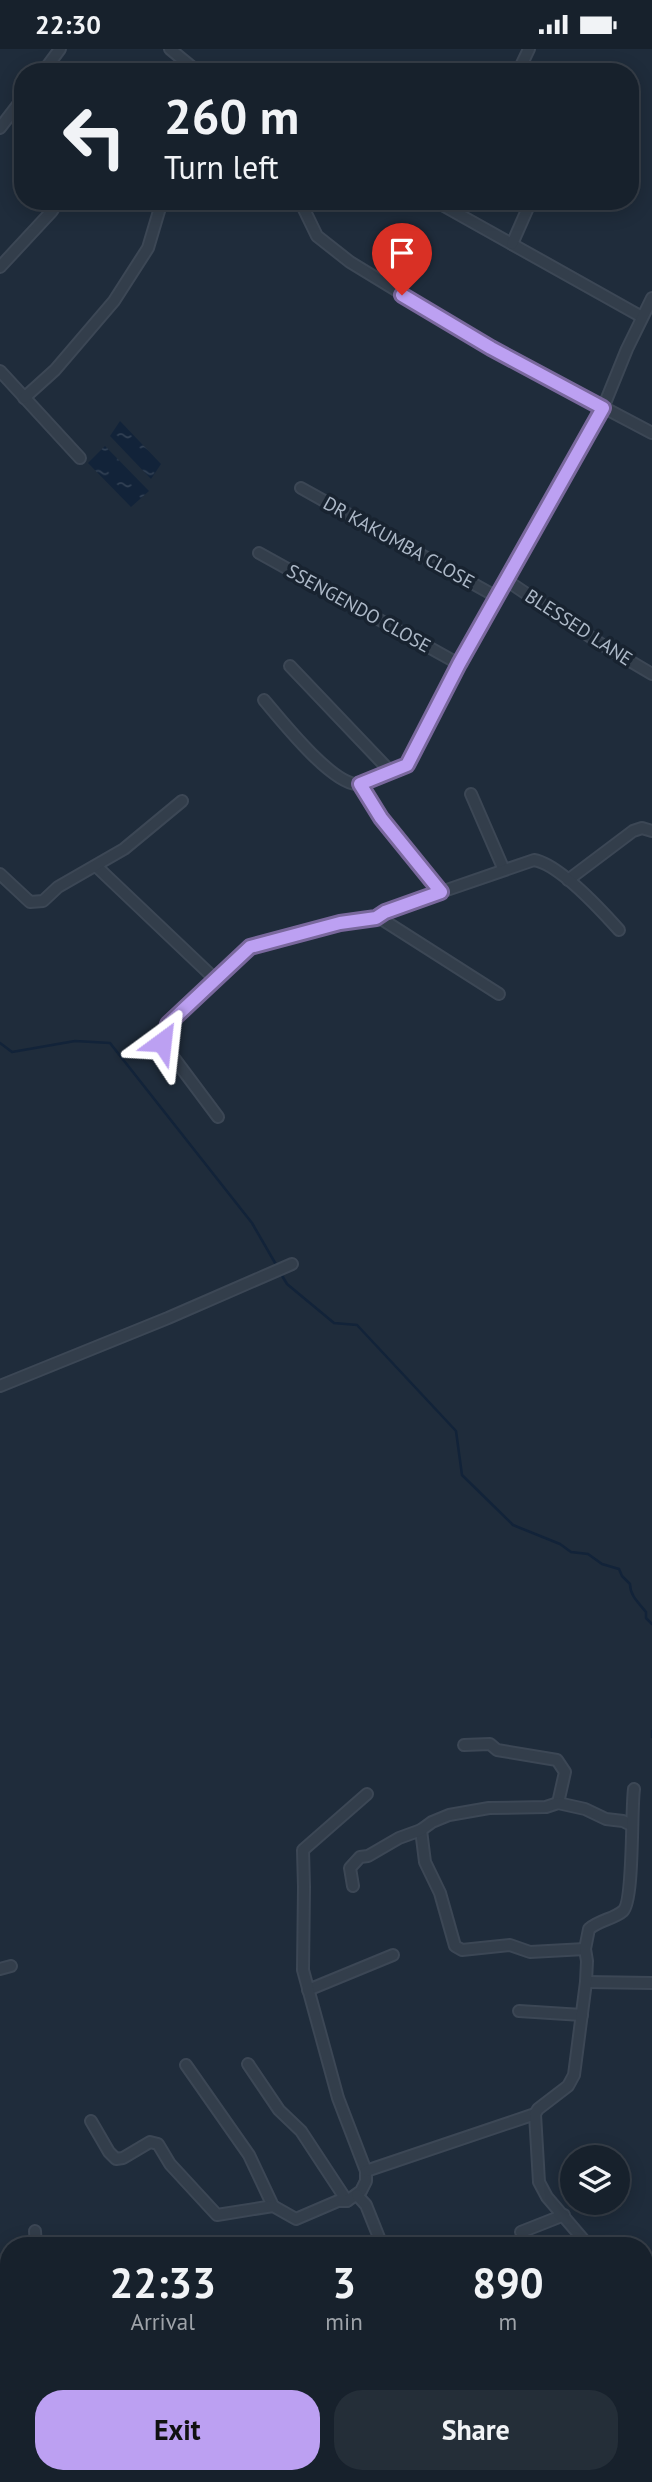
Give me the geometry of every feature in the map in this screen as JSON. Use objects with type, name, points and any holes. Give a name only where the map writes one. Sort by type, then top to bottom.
[{"type":"street","points":[[170,49],[187,63]]},
{"type":"street","points":[[0,128],[14,110]]},
{"type":"street","points":[[0,267],[50,210]]},
{"type":"street","points":[[24,398],[55,370],[114,301],[148,248],[159,210]]},
{"type":"street","points":[[304,210],[317,236],[342,256],[469,335],[652,432]]},
{"type":"street","points":[[461,210],[512,244],[642,317]]},
{"type":"street","points":[[512,244],[527,210]]},
{"type":"street","points":[[264,700],[313,755],[344,780],[360,784],[407,765],[459,664],[603,408],[652,298]]},
{"type":"street","points":[[0,372],[79,458]]},
{"type":"street","name":"DR KAKUMBA CLOSE","points":[[300,488],[496,597]]},
{"type":"street","name":"SSENGENDO CLOSE","points":[[258,553],[459,664]]},
{"type":"street","name":"BLESSED LANE","points":[[506,580],[601,644],[652,674]]},
{"type":"street","points":[[290,666],[390,771]]},
{"type":"street","points":[[360,784],[381,818],[441,892]]},
{"type":"street","points":[[471,794],[504,870]]},
{"type":"street","points":[[0,874],[30,902],[43,901],[58,887],[124,849],[182,801]]},
{"type":"street","points":[[568,880],[633,831],[642,828],[652,831]]},
{"type":"street","points":[[376,918],[385,912],[534,860],[540,861],[568,880],[599,907],[619,930]]},
{"type":"street","points":[[96,866],[215,979]]},
{"type":"street","points":[[218,1117],[162,1042],[168,1024],[250,947],[340,923],[376,918],[499,994]]},
{"type":"street","points":[[0,1386],[292,1264]]},
{"type":"street","points":[[464,1745],[490,1744],[497,1750],[562,1764],[565,1772],[558,1804]]},
{"type":"street","points":[[560,2211],[547,2197],[539,2182],[535,2114],[568,2086],[575,2075],[589,1929],[621,1913],[627,1906],[634,1789]]},
{"type":"street","points":[[186,2065],[252,2159],[273,2206],[296,2219],[338,2201],[352,2198],[366,2181],[366,2171],[338,2098],[302,1965],[303,1849],[366,1794]]},
{"type":"street","points":[[353,1887],[349,1868],[358,1859],[449,1815],[500,1807],[546,1807],[558,1804],[585,1809],[606,1819],[631,1825]]},
{"type":"street","points":[[421,1830],[425,1862],[440,1893],[455,1947],[461,1949],[510,1945],[530,1952],[585,1949]]},
{"type":"street","points":[[308,1990],[393,1955]]},
{"type":"street","points":[[586,1982],[652,1983]]},
{"type":"street","points":[[519,2011],[582,2015]]},
{"type":"street","points":[[248,2064],[279,2110],[301,2131],[352,2198],[366,2205],[379,2237]]},
{"type":"street","points":[[366,2171],[535,2114]]},
{"type":"street","points":[[91,2121],[116,2159],[123,2158],[150,2141],[158,2144],[170,2164],[217,2215],[273,2206]]},
{"type":"street","points":[[521,2232],[564,2215],[582,2237]]},
{"type":"street","points":[[35,2231],[35,2237]]},
{"type":"water","points":[[120,421],[161,464],[151,479],[110,436]]},
{"type":"water","points":[[105,446],[149,491],[131,507],[88,463]]},
{"type":"waterway","points":[[0,1043],[12,1052],[75,1041],[110,1043],[252,1223],[278,1268]]},
{"type":"waterway","points":[[281,1274],[287,1284],[334,1323],[357,1325],[456,1431],[462,1475],[513,1525],[560,1544],[571,1552],[588,1554],[602,1564],[619,1569],[652,1624]]},
{"type":"waterway","points":[[652,1731],[652,1737]]},
{"type":"route","points":[[162,1042],[168,1024],[250,947],[340,923],[376,918],[385,912],[441,892],[381,818],[360,784],[374,776],[407,765],[459,664],[603,408],[491,348],[402,295]]}]
